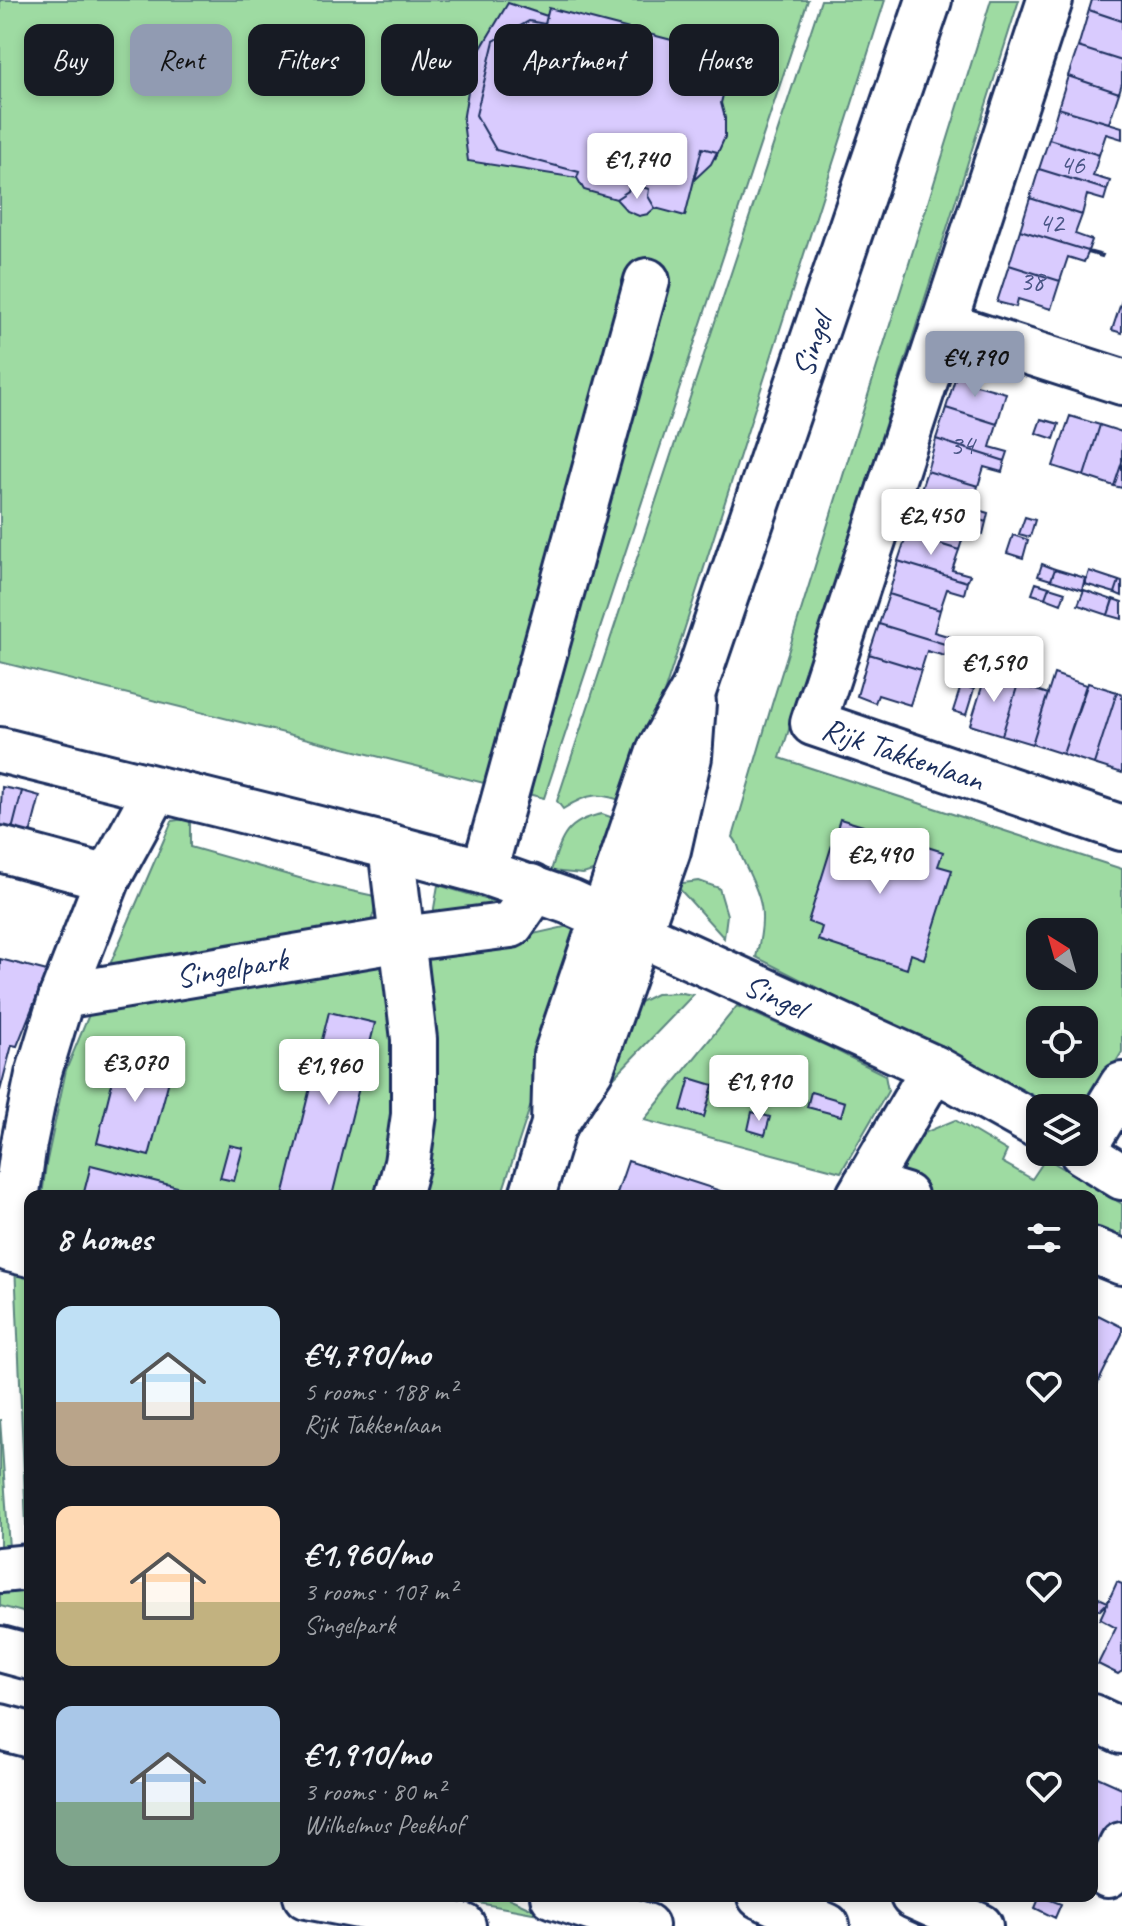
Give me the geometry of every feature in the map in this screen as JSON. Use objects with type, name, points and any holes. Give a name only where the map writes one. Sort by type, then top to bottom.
[{"type":"street","name":"Singel","points":[[534,1190],[554,1124],[591,1069],[660,749],[694,689],[929,0]]},
{"type":"street","name":"Rijk Takkenlaan","points":[[1050,0],[813,723],[1122,828]]},
{"type":"street","points":[[484,872],[647,281]]},
{"type":"street","points":[[944,325],[1122,382]]},
{"type":"street","points":[[0,750],[484,872],[531,887],[621,926]]},
{"type":"street","points":[[24,1253],[9,1249],[38,1075],[62,996],[108,878],[156,790]]},
{"type":"street","points":[[391,847],[414,1039],[414,1115],[399,1190]]},
{"type":"street","points":[[0,849],[108,878]]},
{"type":"street","name":"Singelpark","points":[[62,996],[402,939],[511,925],[525,905],[531,887]]},
{"type":"street","name":"Singel","points":[[621,926],[934,1068],[1026,1119]]},
{"type":"street","points":[[878,1190],[934,1068]]},
{"type":"street","points":[[1098,1125],[1122,1085]]},
{"type":"street","points":[[1098,1160],[1122,1177]]},
{"type":"street","points":[[1098,1252],[1122,1262]]},
{"type":"street","points":[[0,1570],[24,1568]]},
{"type":"street","points":[[0,1649],[24,1655]]},
{"type":"street","points":[[1098,1720],[1122,1731]]},
{"type":"street","points":[[0,1727],[24,1733]]},
{"type":"street","points":[[337,1902],[463,1926]]},
{"type":"street","points":[[572,1902],[646,1926]]},
{"type":"street","points":[[773,1902],[827,1926]]},
{"type":"street","points":[[926,1902],[980,1926]]},
{"type":"green space","points":[[0,0],[808,0],[779,88],[779,24],[669,24],[669,96],[776,96],[544,798],[0,662]]},
{"type":"green space","points":[[821,0],[885,0],[629,803],[595,796],[580,799],[563,809],[557,801]]},
{"type":"green space","points":[[991,0],[1019,0],[780,758],[1122,869],[1122,1052],[1098,1091],[1095,1094],[1027,1094],[756,957],[762,928],[761,907],[733,837]]},
{"type":"green space","points":[[602,814],[622,821],[599,869],[583,874],[551,871],[566,833],[580,821]]},
{"type":"green space","points":[[190,818],[190,847],[324,885],[379,897],[368,930],[108,969],[172,821]]},
{"type":"green space","points":[[699,881],[719,888],[727,915],[724,938],[675,884]]},
{"type":"green space","points":[[438,885],[522,910],[433,914]]},
{"type":"green space","points":[[591,921],[503,1190],[410,1190],[423,959]]},
{"type":"green space","points":[[390,962],[405,1092],[384,1190],[43,1190],[66,1070],[93,1005]]},
{"type":"green space","points":[[656,994],[693,995],[592,1100],[634,1005]]},
{"type":"green space","points":[[737,1006],[885,1075],[888,1091],[841,1172],[644,1120]]},
{"type":"green space","points":[[955,1120],[1007,1151],[1002,1162],[1032,1179],[1041,1166],[1059,1166],[1122,1204],[1122,1252],[1098,1243],[1098,1190],[913,1190],[897,1186],[893,1169],[919,1135]]},
{"type":"green space","points":[[15,1264],[24,1266],[24,1476]]},
{"type":"green space","points":[[0,1419],[9,1548],[0,1548]]},
{"type":"green space","points":[[24,1584],[24,1612],[0,1606],[0,1586]]},
{"type":"green space","points":[[473,1902],[518,1902],[549,1916]]},
{"type":"building","points":[[1092,0],[1122,0],[1122,21],[1089,10]]},
{"type":"building","points":[[508,3],[547,16],[545,24],[529,21],[524,24],[495,24]]},
{"type":"building","points":[[549,8],[610,24],[545,24]]},
{"type":"building","points":[[1089,10],[1122,21],[1122,61],[1078,47]]},
{"type":"building","points":[[494,26],[494,41],[476,115],[496,150],[579,172],[577,178],[468,161],[463,121],[467,96],[478,96],[480,50]]},
{"type":"building","points":[[653,35],[669,39],[669,96],[723,96],[725,137],[715,159],[717,152],[702,148],[685,216],[655,208],[648,196],[649,189],[630,184],[628,191],[616,199],[584,190],[577,178],[579,172],[496,150],[476,115],[494,41],[494,96],[653,96]]},
{"type":"building","points":[[1078,47],[1122,61],[1119,93],[1068,76]]},
{"type":"building","points":[[1068,76],[1119,93],[1109,123],[1058,108]]},
{"type":"building","points":[[1058,108],[1122,127],[1122,139],[1106,134],[1099,155],[1049,139]]},
{"type":"building","points":[[1049,139],[1099,155],[1093,176],[1110,181],[1107,190],[1039,169]]},
{"type":"building","points":[[702,148],[717,152],[711,164],[694,180]]},
{"type":"building","points":[[1039,169],[1107,190],[1104,200],[1087,195],[1082,215],[1030,198]]},
{"type":"building","points":[[630,184],[649,189],[648,196],[655,208],[648,214],[639,216],[627,211],[616,199],[628,191]]},
{"type":"building","points":[[1030,198],[1082,215],[1075,234],[1092,240],[1088,251],[1020,230]]},
{"type":"building","points":[[1020,230],[1103,255],[1088,253],[1084,262],[1068,257],[1060,281],[1009,265]]},
{"type":"building","points":[[1009,265],[1060,281],[1051,309],[1018,299],[1016,307],[997,302]]},
{"type":"building","points":[[1122,300],[1122,333],[1112,330]]},
{"type":"building","points":[[958,369],[976,375],[973,384],[1006,393],[997,424],[946,408]]},
{"type":"building","points":[[946,408],[997,424],[990,447],[1008,452],[1005,461],[936,439]]},
{"type":"building","points":[[1070,416],[1100,425],[1084,476],[1053,466]]},
{"type":"building","points":[[1041,419],[1059,424],[1054,439],[1036,433]]},
{"type":"building","points":[[1100,425],[1122,432],[1122,462],[1114,486],[1084,476]]},
{"type":"building","points":[[936,439],[1005,461],[1002,472],[984,467],[978,486],[927,471]]},
{"type":"building","points":[[1122,462],[1122,488],[1114,486]]},
{"type":"building","points":[[927,471],[978,486],[971,508],[988,513],[986,522],[917,501]]},
{"type":"building","points":[[917,501],[986,522],[983,534],[966,528],[959,550],[907,534]]},
{"type":"building","points":[[1025,517],[1035,520],[1030,537],[1019,534]]},
{"type":"building","points":[[907,534],[959,550],[952,570],[970,575],[967,582],[898,561]]},
{"type":"building","points":[[1013,535],[1028,540],[1023,558],[1007,553]]},
{"type":"building","points":[[898,561],[967,582],[964,594],[947,589],[940,610],[889,594]]},
{"type":"building","points":[[1042,564],[1055,569],[1051,580],[1038,576]]},
{"type":"building","points":[[1055,569],[1085,578],[1082,590],[1051,580]]},
{"type":"building","points":[[1089,571],[1119,581],[1115,593],[1085,584]]},
{"type":"building","points":[[1119,581],[1122,582],[1122,596],[1115,593]]},
{"type":"building","points":[[1036,583],[1049,587],[1045,598],[1032,594]]},
{"type":"building","points":[[1049,587],[1065,592],[1061,604],[1045,598]]},
{"type":"building","points":[[1084,590],[1113,600],[1108,615],[1078,605]]},
{"type":"building","points":[[889,594],[940,610],[934,632],[951,637],[948,645],[879,624]]},
{"type":"building","points":[[1113,599],[1122,602],[1122,619],[1108,615]]},
{"type":"building","points":[[879,624],[948,645],[945,656],[927,651],[921,670],[869,654]]},
{"type":"building","points":[[948,646],[984,658],[981,667],[945,656]]},
{"type":"building","points":[[869,654],[921,670],[910,705],[878,695],[875,703],[857,696]]},
{"type":"building","points":[[986,674],[1018,684],[1002,735],[970,725]]},
{"type":"building","points":[[1054,674],[1086,685],[1063,754],[1032,744]]},
{"type":"building","points":[[1088,683],[1117,692],[1094,764],[1063,754]]},
{"type":"building","points":[[1018,684],[1048,694],[1032,744],[1002,735]]},
{"type":"building","points":[[961,686],[974,689],[966,715],[953,711]]},
{"type":"building","points":[[1117,692],[1122,694],[1122,773],[1094,764]]},
{"type":"building","points":[[2,787],[22,791],[12,830],[0,827]]},
{"type":"building","points":[[22,791],[40,796],[30,834],[12,830]]},
{"type":"building","points":[[840,819],[863,826],[859,838],[871,842],[874,830],[943,852],[938,866],[952,870],[924,959],[911,954],[907,969],[818,940],[822,927],[808,922]]},
{"type":"building","points":[[0,959],[47,971],[17,1046],[12,1045],[0,1091]]},
{"type":"building","points":[[329,1012],[375,1023],[333,1190],[284,1190]]},
{"type":"building","points":[[120,1051],[173,1065],[149,1156],[97,1143]]},
{"type":"building","points":[[690,1078],[713,1085],[704,1117],[681,1110]]},
{"type":"building","points":[[811,1092],[845,1102],[841,1116],[807,1107]]},
{"type":"building","points":[[752,1112],[770,1117],[765,1135],[748,1130]]},
{"type":"building","points":[[229,1145],[243,1148],[234,1181],[220,1178]]},
{"type":"building","points":[[628,1161],[718,1190],[618,1190]]},
{"type":"building","points":[[91,1165],[189,1190],[85,1190]]},
{"type":"building","points":[[1098,1315],[1122,1327],[1122,1334],[1098,1383]]},
{"type":"building","points":[[1117,1582],[1122,1584],[1122,1671],[1118,1674],[1098,1664],[1116,1628],[1100,1619]]},
{"type":"building","points":[[1098,1598],[1108,1602],[1098,1609]]},
{"type":"building","points":[[1098,1777],[1122,1788],[1122,1820],[1109,1847],[1098,1842]]},
{"type":"building","points":[[1038,1902],[1061,1904],[1055,1918],[1035,1908]]}]
